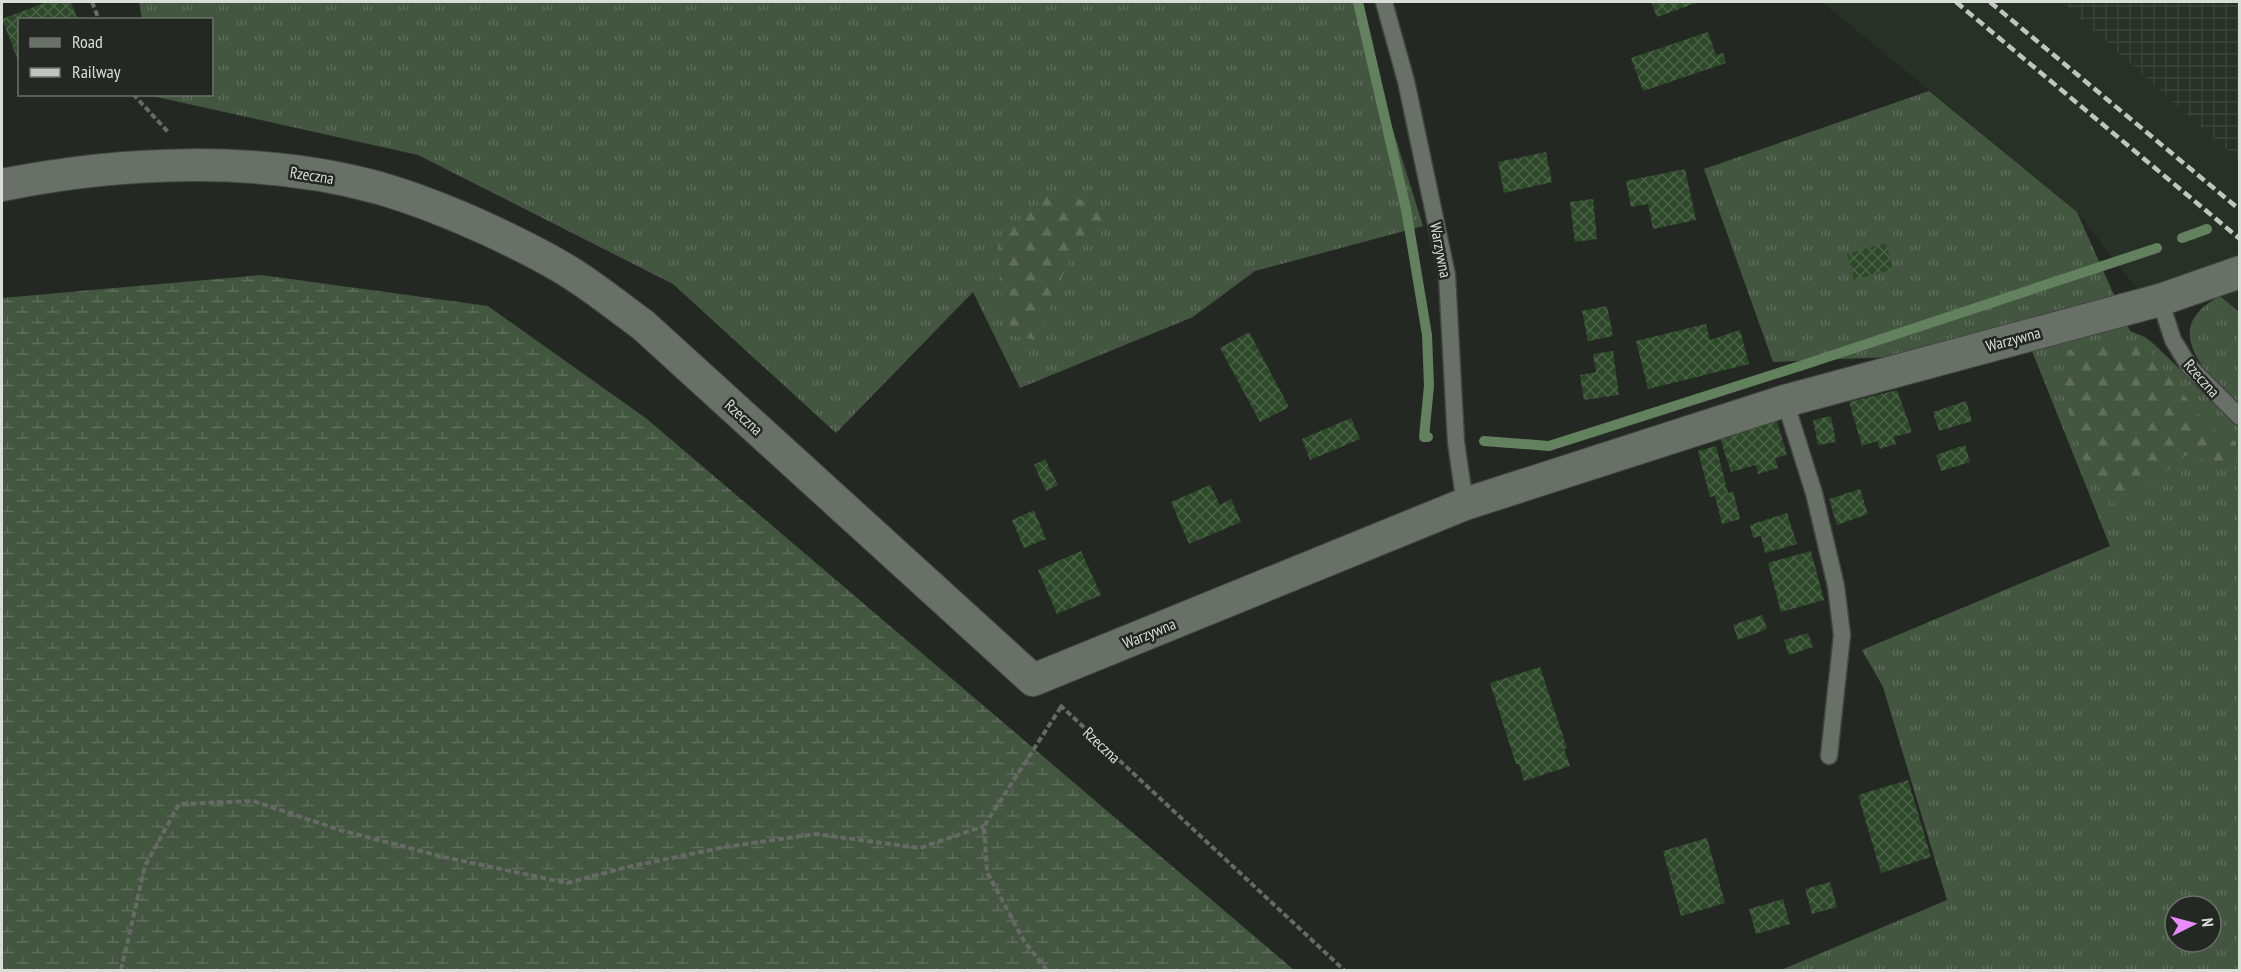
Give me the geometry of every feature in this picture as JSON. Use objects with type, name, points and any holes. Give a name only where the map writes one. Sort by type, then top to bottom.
[{"type":"street","name":"Rzeczna","points":[[2,185],[56,175],[128,167],[252,167],[296,171],[369,186],[418,200],[518,243],[577,277],[643,326],[1033,681]]},
{"type":"street","name":"Warzywna","points":[[1033,681],[1465,504],[1785,401],[2160,300],[2240,272]]},
{"type":"lane","name":"Warzywna","points":[[1384,2],[1406,81],[1447,275],[1456,442],[1465,504]]},
{"type":"lane","name":"Rzeczna","points":[[2160,300],[2173,340],[2189,366],[2240,417]]},
{"type":"lane","points":[[1785,401],[1814,493],[1836,586],[1842,636],[1829,756]]},
{"type":"path","points":[[92,2],[98,18]]},
{"type":"path","name":"Rzeczna","points":[[1033,681],[1344,970]]},
{"type":"path","points":[[1047,970],[1024,941],[987,872],[984,826],[1061,707]]},
{"type":"path","points":[[121,970],[145,866],[178,804],[253,801],[340,830],[432,854],[567,883],[628,867],[714,849],[815,834],[920,848],[984,826]]},
{"type":"shaded area","points":[[1822,2],[2062,2],[2239,161],[2239,317],[2182,278],[2141,294],[2077,212]]},
{"type":"shaded area","points":[[2062,2],[2239,2],[2239,161]]},
{"type":"green space","points":[[139,2],[1353,2],[1423,226],[1255,271],[1193,317],[1020,388],[973,292],[836,433],[673,284],[418,155],[152,96],[213,96],[213,18],[142,18]]},
{"type":"green space","points":[[1929,91],[2077,212],[2130,331],[2145,337],[2155,345],[2239,427],[2239,970],[1781,970],[1947,900],[1883,687],[1862,650],[2110,546],[2032,351],[1773,362],[1704,169]]},
{"type":"green space","points":[[1053,190],[1114,211],[1068,262],[1037,340],[1015,336],[1001,302],[998,241]]},
{"type":"green space","points":[[261,275],[488,306],[647,419],[1294,970],[2,970],[2,298]]},
{"type":"green space","points":[[2220,296],[2239,312],[2239,405],[2202,366],[2190,337],[2192,323],[2201,309]]},
{"type":"green space","points":[[2144,343],[2207,425],[2236,442],[2236,469],[2186,455],[2151,484],[2116,506],[2087,472],[2060,383],[2068,350]]},
{"type":"building","points":[[47,2],[71,2],[77,18],[18,18],[18,60],[2,19]]},
{"type":"building","points":[[1651,2],[1699,2],[1657,17]]},
{"type":"building","points":[[1708,32],[1716,55],[1723,53],[1726,63],[1643,91],[1631,58]]},
{"type":"building","points":[[1546,152],[1552,182],[1504,193],[1498,162]]},
{"type":"building","points":[[1685,169],[1696,220],[1653,229],[1648,204],[1631,207],[1626,181]]},
{"type":"building","points":[[1593,199],[1597,239],[1575,242],[1570,202]]},
{"type":"building","points":[[1886,243],[1893,269],[1854,280],[1847,254]]},
{"type":"building","points":[[1607,306],[1613,336],[1588,341],[1582,311]]},
{"type":"building","points":[[1706,324],[1710,340],[1740,330],[1749,364],[1648,389],[1636,341]]},
{"type":"building","points":[[1249,332],[1289,407],[1260,422],[1220,348]]},
{"type":"building","points":[[1613,351],[1619,395],[1584,400],[1580,375],[1596,372],[1593,354]]},
{"type":"building","points":[[1897,390],[1912,432],[1894,437],[1896,444],[1880,449],[1877,441],[1862,446],[1849,402]]},
{"type":"building","points":[[1966,401],[1972,421],[1939,431],[1933,412]]},
{"type":"building","points":[[1831,416],[1836,442],[1818,445],[1813,420]]},
{"type":"building","points":[[1351,418],[1360,439],[1310,460],[1302,439]]},
{"type":"building","points":[[1776,418],[1787,455],[1775,458],[1778,468],[1758,474],[1756,465],[1731,472],[1719,435]]},
{"type":"building","points":[[1965,445],[1970,462],[1941,471],[1936,455]]},
{"type":"building","points":[[1716,446],[1728,493],[1733,491],[1740,519],[1722,524],[1715,496],[1710,497],[1698,451]]},
{"type":"building","points":[[1045,459],[1058,485],[1046,491],[1034,465]]},
{"type":"building","points":[[1210,485],[1220,505],[1231,499],[1241,522],[1189,544],[1171,502]]},
{"type":"building","points":[[1860,489],[1868,514],[1837,525],[1829,499]]},
{"type":"building","points":[[1034,510],[1046,539],[1024,548],[1012,520]]},
{"type":"building","points":[[1787,513],[1797,544],[1765,553],[1761,536],[1753,538],[1750,525]]},
{"type":"building","points":[[1081,551],[1101,595],[1057,614],[1038,570]]},
{"type":"building","points":[[1811,551],[1824,600],[1781,612],[1768,563]]},
{"type":"building","points":[[1762,615],[1767,629],[1738,640],[1733,625]]},
{"type":"building","points":[[1808,633],[1813,647],[1789,655],[1784,640]]},
{"type":"building","points":[[1540,667],[1567,748],[1564,749],[1570,766],[1524,781],[1519,764],[1516,764],[1490,683]]},
{"type":"building","points":[[1908,780],[1931,857],[1881,873],[1858,795]]},
{"type":"building","points":[[1707,838],[1725,903],[1681,916],[1663,851]]},
{"type":"building","points":[[1830,882],[1837,907],[1812,914],[1805,889]]},
{"type":"building","points":[[1783,899],[1790,924],[1756,934],[1749,909]]},
{"type":"waterway","points":[[1358,2],[1406,209],[1427,335],[1429,386],[1424,437],[1428,437]]},
{"type":"waterway","points":[[2182,238],[2207,229]]},
{"type":"waterway","points":[[1484,441],[1549,446],[2157,248]]},
{"type":"railway","points":[[1956,2],[2240,239]]},
{"type":"railway","points":[[1990,2],[2240,210]]}]
